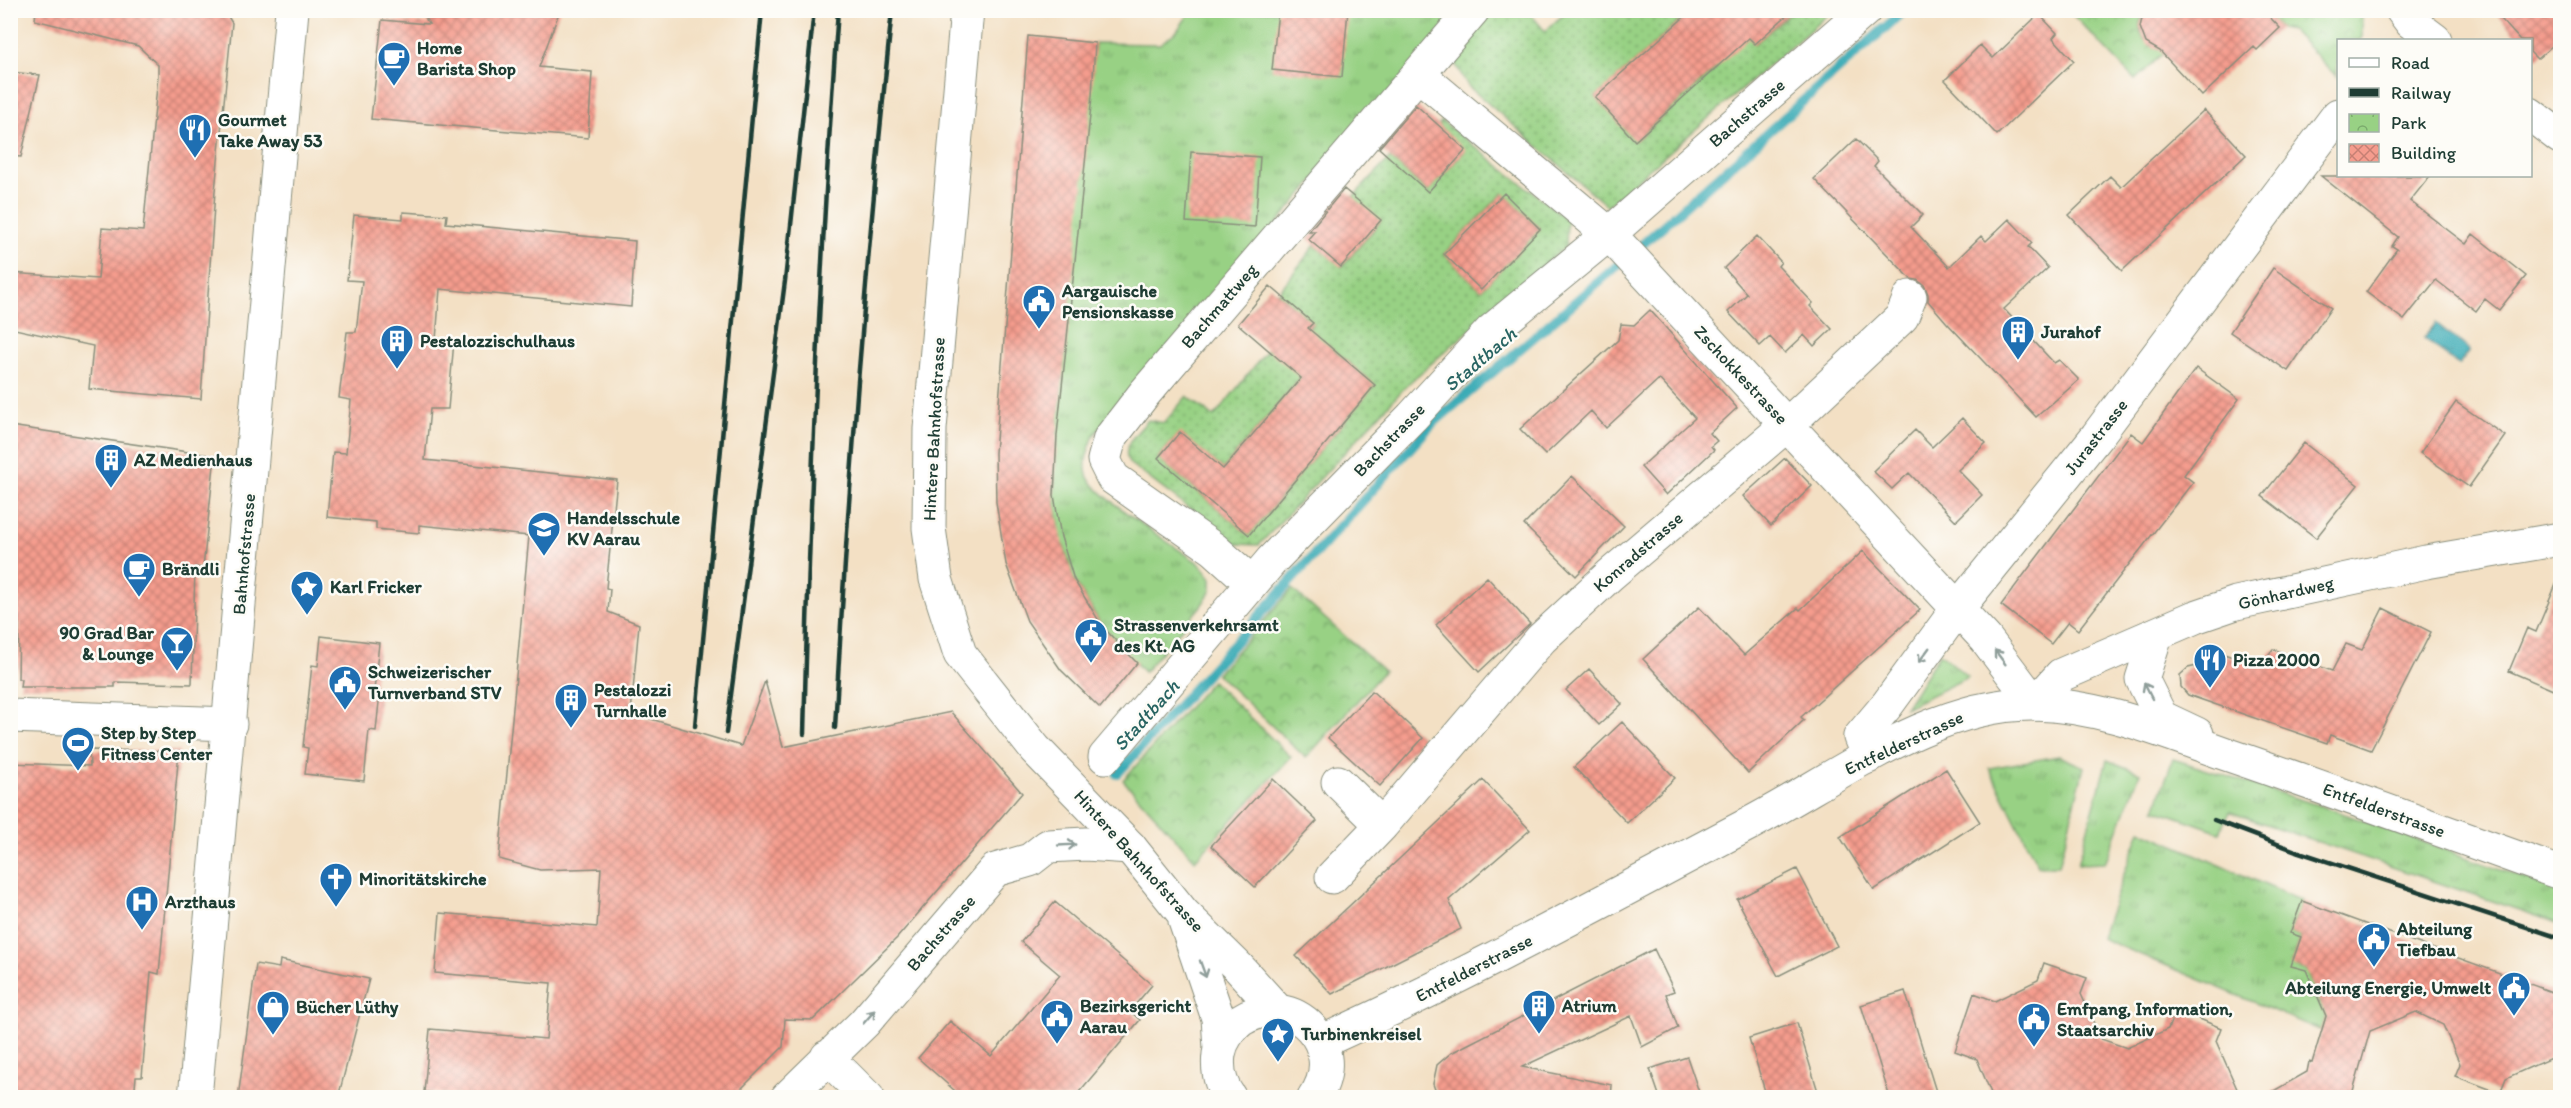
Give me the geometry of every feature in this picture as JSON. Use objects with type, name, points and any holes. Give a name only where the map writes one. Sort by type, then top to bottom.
[{"type":"street","name":"Bahnhofstrasse","points":[[195,1098],[292,10]]},
{"type":"street","name":"Hintere Bahnhofstrasse","points":[[967,10],[930,429],[929,528],[936,579],[960,654],[1035,749],[1130,847],[1183,914],[1239,968],[1278,1011]]},
{"type":"street","name":"Bachmattweg","points":[[1252,583],[1214,549],[1113,478],[1104,460],[1110,438],[1144,394],[1473,10]]},
{"type":"street","name":"Bachstrasse","points":[[1105,757],[1272,560],[1412,417],[1491,331],[1624,250],[1865,10]]},
{"type":"street","name":"Zschokkestrasse","points":[[1418,74],[1624,250],[1958,608],[1986,639],[2035,704]]},
{"type":"street","name":"Jurastrasse","points":[[1868,758],[1860,737],[1887,705],[1958,608],[2097,436],[2337,116]]},
{"type":"street","points":[[2532,116],[2560,137]]},
{"type":"street","name":"Konradstrasse","points":[[1332,877],[1382,825],[1541,639],[1610,575],[1788,424],[1902,317],[1910,297]]},
{"type":"street","name":"Gönhardweg","points":[[2035,704],[2061,675],[2195,617],[2236,603],[2426,562],[2560,539]]},
{"type":"street","points":[[2156,635],[2142,679],[2161,717],[2207,738],[2223,753]]},
{"type":"street","name":"Entfelderstrasse","points":[[1321,1042],[1393,1009],[1583,911],[1784,806],[1868,758],[1951,718],[1988,707],[2035,704],[2107,715],[2223,753],[2560,873]]},
{"type":"street","points":[[10,716],[230,724]]},
{"type":"street","points":[[1338,782],[1382,825]]},
{"type":"street","name":"Bachstrasse","points":[[787,1098],[864,1023],[994,870],[1030,860],[1048,846],[1086,844],[1130,847]]},
{"type":"street","points":[[1183,914],[1218,1018],[1219,1078],[1230,1098]]},
{"type":"street","points":[[1220,1048],[1236,1024],[1256,1013],[1278,1011],[1304,1020],[1321,1042],[1326,1068],[1314,1098]]},
{"type":"street","points":[[827,1057],[868,1098]]},
{"type":"green space","points":[[1191,11],[1460,11],[1094,435],[1086,464],[1087,475],[1092,483],[1119,507],[1200,564],[1211,578],[1211,591],[1201,606],[1144,672],[1102,626],[1074,580],[1061,537],[1054,495],[1057,435],[1095,43],[1160,44],[1177,31]]},
{"type":"green space","points":[[1487,11],[1528,11],[1545,31],[1567,11],[1725,11],[1755,44],[1793,11],[1832,11],[1607,206],[1468,86],[1456,65],[1456,49]],"holes":[[[1677,23],[1717,68],[1635,141],[1596,97]]]},
{"type":"green space","points":[[2069,11],[2146,11],[2140,25],[2142,37],[2151,46],[2165,52],[2135,80]]},
{"type":"green space","points":[[2263,11],[2362,11],[2361,39],[2337,39],[2337,77],[2291,30],[2280,28]]},
{"type":"green space","points":[[1442,121],[1567,219],[1566,246],[1409,383],[1259,545],[1236,544],[1129,463],[1128,445],[1148,420],[1164,423],[1187,396],[1214,417],[1268,349],[1281,360],[1313,323],[1278,293],[1315,245],[1342,267],[1381,221],[1353,197],[1390,158],[1428,192],[1465,151],[1438,125]],"holes":[[[1503,193],[1540,229],[1481,290],[1444,254]],[[1328,345],[1375,385],[1249,535],[1158,458],[1180,433],[1223,469]]]},
{"type":"green space","points":[[1292,589],[1384,671],[1306,758],[1217,674]]},
{"type":"green space","points":[[1940,653],[1968,677],[1905,708]]},
{"type":"green space","points":[[1212,681],[1291,757],[1195,860],[1123,780]]},
{"type":"green space","points":[[2059,756],[2084,767],[2059,866],[2038,866],[1989,768]]},
{"type":"green space","points":[[2173,759],[2336,811],[2560,891],[2560,924],[2230,812],[2220,832],[2155,809]]},
{"type":"green space","points":[[2107,760],[2140,773],[2105,863],[2078,864]]},
{"type":"green space","points":[[2140,830],[2302,901],[2290,933],[2301,937],[2291,965],[2306,971],[2326,1016],[2322,1031],[2101,938]]},
{"type":"water","points":[[2436,323],[2470,350],[2458,365],[2424,338]]},
{"type":"building","points":[[36,10],[224,10],[232,23],[215,191],[201,399],[89,389],[93,346],[10,328],[10,273],[98,279],[102,228],[143,231],[158,76],[158,65],[138,46],[35,20]]},
{"type":"building","points":[[420,10],[560,10],[539,67],[592,72],[588,138],[371,119],[382,20],[429,24]]},
{"type":"building","points":[[1278,10],[1348,10],[1342,77],[1272,70]]},
{"type":"building","points":[[1692,10],[1793,10],[1755,44],[1749,38],[1635,141],[1595,97]]},
{"type":"building","points":[[2144,10],[2263,10],[2280,28],[2257,50],[2254,47],[2202,96],[2160,51],[2146,43],[2140,27]]},
{"type":"building","points":[[2493,10],[2560,10],[2560,39],[2537,59],[2532,54],[2532,39],[2519,39]]},
{"type":"building","points":[[2039,14],[2057,33],[2053,38],[2074,61],[1997,135],[1945,80],[1980,45],[1993,58]]},
{"type":"building","points":[[1028,36],[1095,43],[1092,96],[1057,435],[1054,495],[1061,537],[1074,580],[1102,626],[1137,663],[1100,708],[1061,670],[1027,621],[1006,564],[996,502],[995,453]]},
{"type":"building","points":[[10,72],[40,75],[21,157],[10,156]]},
{"type":"building","points":[[1416,105],[1466,150],[1428,192],[1379,148]]},
{"type":"building","points":[[2204,110],[2246,155],[2122,271],[2069,215],[2110,176],[2121,187]]},
{"type":"building","points":[[1856,139],[1878,161],[1874,166],[1923,215],[1911,227],[1949,267],[1981,236],[1986,241],[2009,219],[2032,243],[2028,247],[2048,268],[2004,309],[2054,363],[2059,360],[2079,380],[2036,417],[1928,301],[1924,285],[1911,279],[1814,179]]},
{"type":"building","points":[[1191,152],[1260,157],[1255,227],[1186,222]]},
{"type":"building","points":[[2321,176],[2429,177],[2410,201],[2466,244],[2473,234],[2526,276],[2499,310],[2485,299],[2476,311],[2436,280],[2404,320],[2366,292],[2397,249],[2392,246],[2398,237]]},
{"type":"building","points":[[1344,189],[1381,220],[1341,267],[1308,239],[1315,231],[1309,231]]},
{"type":"building","points":[[1504,193],[1540,229],[1481,290],[1444,254]]},
{"type":"building","points":[[403,212],[447,215],[446,223],[635,241],[631,307],[440,289],[436,340],[454,341],[448,409],[430,409],[425,460],[617,480],[606,588],[610,589],[608,612],[639,624],[631,713],[741,746],[765,681],[783,747],[951,712],[1022,793],[897,938],[813,1020],[785,1019],[783,1047],[732,1098],[484,1098],[424,1092],[430,1029],[546,1039],[551,983],[435,973],[440,913],[597,927],[601,868],[540,870],[499,859],[529,536],[419,525],[419,533],[376,529],[376,522],[327,517],[333,452],[346,453],[351,400],[339,398],[347,332],[356,332],[362,281],[347,280],[354,215],[403,219]]},
{"type":"building","points":[[1757,236],[1781,262],[1778,266],[1813,303],[1810,306],[1832,329],[1814,346],[1804,335],[1785,353],[1770,337],[1760,346],[1728,312],[1747,294],[1724,268]]},
{"type":"building","points":[[2273,268],[2331,308],[2288,371],[2230,332]]},
{"type":"building","points":[[1270,286],[1313,323],[1308,328],[1375,385],[1249,535],[1158,458],[1180,432],[1223,469],[1301,378],[1238,324]]},
{"type":"building","points":[[1650,310],[1737,408],[1710,433],[1717,441],[1711,446],[1714,450],[1666,495],[1641,467],[1695,418],[1659,379],[1606,428],[1591,411],[1545,455],[1520,429],[1618,340],[1621,324],[1634,325]]},
{"type":"building","points":[[2196,368],[2239,399],[2184,475],[2193,482],[2078,630],[2068,622],[2051,644],[2001,605],[2131,433],[2143,442]]},
{"type":"building","points":[[2456,402],[2505,436],[2469,487],[2420,453]]},
{"type":"building","points":[[1962,418],[1986,443],[1958,470],[1982,495],[1956,521],[1909,473],[1892,489],[1873,471],[1915,430],[1932,447]]},
{"type":"building","points":[[10,426],[215,456],[203,568],[195,567],[192,684],[115,682],[115,687],[20,687],[21,679],[18,679],[19,623],[10,622]]},
{"type":"building","points":[[2304,443],[2358,485],[2316,538],[2262,496]]},
{"type":"building","points":[[1785,458],[1812,486],[1771,526],[1743,496]]},
{"type":"building","points":[[1572,476],[1624,526],[1576,576],[1524,525]]},
{"type":"building","points":[[1863,551],[1920,610],[1801,717],[1804,720],[1748,773],[1643,659],[1699,607],[1744,655],[1798,608],[1800,610]]},
{"type":"building","points":[[2560,575],[2560,693],[2509,671],[2527,628],[2536,632]]},
{"type":"building","points":[[1487,577],[1530,624],[1479,672],[1436,625]]},
{"type":"building","points":[[2383,608],[2431,632],[2371,750],[2330,735],[2327,743],[2188,695],[2181,687],[2180,675],[2188,668],[2197,666],[2203,647],[2260,666],[2273,649],[2332,671],[2346,644],[2362,650]]},
{"type":"building","points":[[321,636],[379,643],[374,691],[380,692],[376,731],[369,730],[364,781],[305,774],[308,748],[303,747],[312,665],[318,666]]},
{"type":"building","points":[[1589,669],[1622,704],[1599,725],[1566,690]]},
{"type":"building","points":[[1372,691],[1423,738],[1380,786],[1328,738]]},
{"type":"building","points":[[1622,722],[1675,778],[1627,823],[1574,767]]},
{"type":"building","points":[[89,750],[179,751],[159,974],[151,972],[142,1077],[136,1077],[134,1098],[10,1098],[10,763],[90,766]]},
{"type":"building","points":[[1946,769],[1980,822],[1874,890],[1840,837]]},
{"type":"building","points":[[1273,779],[1317,821],[1255,887],[1211,846]]},
{"type":"building","points":[[1483,780],[1530,830],[1449,900],[1461,929],[1332,994],[1296,956]]},
{"type":"building","points":[[1797,869],[1837,946],[1778,976],[1737,899]]},
{"type":"building","points":[[2302,901],[2560,995],[2560,1054],[2506,1078],[2500,1093],[2455,1076],[2460,1064],[2443,1025],[2416,1012],[2370,1031],[2351,1098],[2261,1098],[2307,1072],[2309,1062],[2312,1063],[2326,1016],[2306,970],[2291,966],[2301,937],[2290,933]]},
{"type":"building","points":[[1055,902],[1152,985],[1130,1011],[1140,1020],[1074,1098],[963,1098],[918,1058],[950,1021],[991,1056],[1060,975],[1021,942]]},
{"type":"building","name":"Atrium","points":[[1654,949],[1674,991],[1666,994],[1678,1028],[1642,1047],[1631,1016],[1522,1067],[1612,1085],[1611,1098],[1438,1098],[1433,1084],[1437,1065],[1451,1053]]},
{"type":"building","points":[[280,960],[369,979],[338,1098],[238,1098],[256,964],[279,968]]},
{"type":"building","points":[[2044,963],[2087,978],[2081,994],[2101,1039],[2127,1048],[2168,1029],[2176,1009],[2221,1028],[2216,1041],[2241,1098],[1993,1098],[1977,1059],[1955,1051],[1974,993],[1995,1001],[2038,980]]},
{"type":"building","points":[[1905,991],[1938,1098],[1890,1098],[1861,1005]]},
{"type":"building","points":[[1797,1023],[1820,1098],[1767,1098],[1749,1038]]},
{"type":"building","points":[[1687,1057],[1701,1098],[1660,1098],[1650,1069]]},
{"type":"waterway","name":"Stadtbach","points":[[1117,774],[1431,425],[1645,242],[1905,10]]},
{"type":"railway","points":[[695,726],[762,10]]},
{"type":"railway","points":[[726,733],[785,281],[814,10]]},
{"type":"railway","points":[[804,734],[816,372],[838,10]]},
{"type":"railway","points":[[835,728],[859,369],[892,10]]},
{"type":"railway","points":[[2214,820],[2296,851],[2560,938]]},
{"type":"place","name":"Home Barista Shop","points":[[394,87]]},
{"type":"place","name":"Gourmet Take Away 53","points":[[195,159]]},
{"type":"place","name":"Aargauische Pensionskasse","points":[[1039,330]]},
{"type":"place","name":"Jurahof","points":[[2018,361]]},
{"type":"place","name":"Pestalozzischulhaus","points":[[397,370]]},
{"type":"place","name":"AZ Medienhaus","points":[[111,489]]},
{"type":"place","name":"Handelsschule KV Aarau","points":[[544,557]]},
{"type":"place","name":"Brändli","points":[[139,598]]},
{"type":"place","name":"Karl Fricker","points":[[307,616]]},
{"type":"place","name":"Strassenverkehrsamt des Kt. AG","points":[[1091,664]]},
{"type":"place","name":"90 Grad Bar & Lounge","points":[[177,672]]},
{"type":"place","name":"Pizza 2000","points":[[2210,689]]},
{"type":"place","name":"Schweizerischer Turnverband STV","points":[[345,711]]},
{"type":"place","name":"Pestalozzi Turnhalle","points":[[571,729]]},
{"type":"place","name":"Step by Step Fitness Center","points":[[78,772]]},
{"type":"place","name":"Minoritätskirche","points":[[336,908]]},
{"type":"place","name":"Arzthaus","points":[[142,931]]},
{"type":"place","name":"Abteilung Tiefbau","points":[[2374,968]]},
{"type":"place","name":"Abteilung Energie, Umwelt","points":[[2514,1017]]},
{"type":"place","name":"Atrium","points":[[1539,1035]]},
{"type":"place","name":"Bücher Lüthy","points":[[273,1036]]},
{"type":"place","name":"Bezirksgericht Aarau","points":[[1057,1045]]},
{"type":"place","name":"Emfpang, Information, Staatsarchiv","points":[[2034,1048]]},
{"type":"place","name":"Turbinenkreisel","points":[[1278,1063]]}]
